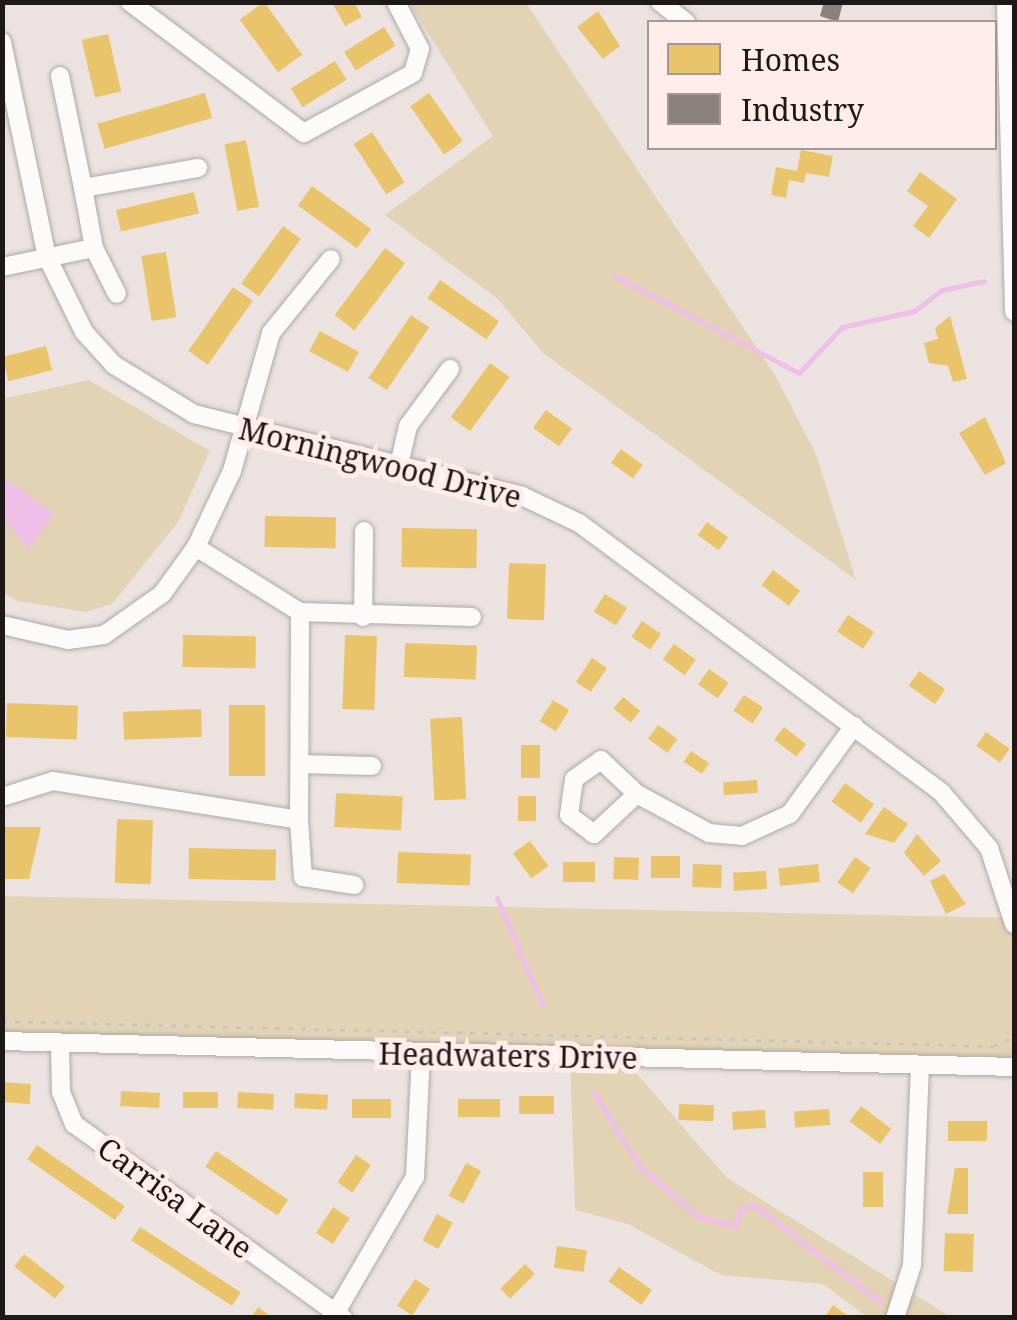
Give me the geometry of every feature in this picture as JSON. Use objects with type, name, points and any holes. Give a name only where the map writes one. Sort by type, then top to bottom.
[{"type":"street","points":[[130,2],[304,133],[413,73],[420,49],[396,2]]},
{"type":"street","points":[[660,2],[683,20]]},
{"type":"street","points":[[1006,2],[1005,124],[1014,312]]},
{"type":"street","name":"Morningwood Drive","points":[[3,50],[47,257],[84,332],[114,366],[178,406],[242,430],[522,496],[578,523],[854,726],[972,822],[998,868],[1014,924]]},
{"type":"street","points":[[60,76],[94,248],[117,294]]},
{"type":"street","points":[[83,188],[198,168]]},
{"type":"street","points":[[2,267],[94,248]]},
{"type":"street","points":[[2,625],[68,640],[104,635],[135,620],[196,548],[242,430],[271,333],[330,259]]},
{"type":"street","points":[[399,465],[408,426],[450,370]]},
{"type":"street","points":[[363,617],[364,531]]},
{"type":"street","points":[[196,548],[300,612],[472,618]]},
{"type":"street","points":[[300,612],[298,820],[303,877],[354,885]]},
{"type":"street","points":[[636,794],[709,833],[742,836],[790,814],[854,726]]},
{"type":"street","points":[[300,764],[372,766]]},
{"type":"street","points":[[2,797],[53,781],[298,820]]},
{"type":"street","name":"Headwaters Drive","points":[[2,1041],[1014,1067]]},
{"type":"street","name":"Carrisa Lane","points":[[60,1045],[62,1092],[74,1124],[340,1315]]},
{"type":"street","points":[[340,1315],[415,1177],[421,1054]]},
{"type":"street","points":[[895,1318],[912,1265],[920,1066]]},
{"type":"path","points":[[2,1021],[993,1046],[1014,1037]]},
{"type":"shaded area","points":[[409,3],[526,3],[775,375],[816,454],[856,580],[543,353],[498,299],[385,215],[493,136]]},
{"type":"shaded area","points":[[89,380],[210,451],[178,522],[112,604],[86,612],[18,601],[3,593],[2,399]]},
{"type":"shaded area","points":[[6,479],[54,514],[28,549],[3,516]]},
{"type":"shaded area","points":[[2,896],[1014,918],[1014,1067],[625,1060],[727,1178],[951,1317],[867,1317],[823,1284],[721,1275],[628,1224],[575,1210],[570,1058],[3,1041]]},
{"type":"building: Homes","points":[[264,2],[302,55],[278,72],[240,20]]},
{"type":"building: Homes","points":[[332,2],[354,2],[362,17],[345,26]]},
{"type":"building: Homes","points":[[598,11],[620,46],[603,59],[577,27]]},
{"type":"building: Homes","points":[[384,27],[396,46],[356,71],[344,52]]},
{"type":"building: Homes","points":[[108,34],[121,91],[95,98],[82,40]]},
{"type":"building: Homes","points":[[335,61],[347,80],[303,107],[291,89]]},
{"type":"building: Homes","points":[[205,93],[212,118],[105,149],[97,124]]},
{"type":"building: Homes","points":[[429,93],[463,141],[444,155],[410,106]]},
{"type":"building: Homes","points":[[372,132],[405,182],[386,194],[354,144]]},
{"type":"building: Homes","points":[[246,140],[259,207],[237,211],[224,144]]},
{"type":"building: Homes","points":[[801,150],[833,156],[829,177],[806,173],[804,183],[789,180],[786,198],[771,195],[776,167],[797,171]]},
{"type":"building: Homes","points":[[920,172],[957,199],[929,238],[913,226],[928,206],[907,191]]},
{"type":"building: Homes","points":[[312,186],[371,229],[357,248],[298,205]]},
{"type":"building: Homes","points":[[194,192],[199,213],[121,231],[116,210]]},
{"type":"building: Homes","points":[[283,226],[301,239],[259,296],[241,283]]},
{"type":"building: Homes","points":[[385,248],[405,263],[354,330],[334,315]]},
{"type":"building: Homes","points":[[166,252],[176,317],[152,321],[141,256]]},
{"type":"building: Homes","points":[[440,280],[499,321],[486,339],[427,298]]},
{"type":"building: Homes","points":[[233,287],[253,301],[208,365],[188,351]]},
{"type":"building: Homes","points":[[411,315],[429,327],[387,390],[369,378]]},
{"type":"building: Homes","points":[[950,316],[967,379],[953,382],[948,366],[929,363],[924,343],[938,339],[935,328]]},
{"type":"building: Homes","points":[[320,331],[359,352],[348,372],[309,351]]},
{"type":"building: Homes","points":[[46,346],[52,370],[8,381],[2,357]]},
{"type":"building: Homes","points":[[490,363],[509,377],[470,431],[451,417]]},
{"type":"building: Homes","points":[[546,410],[572,429],[559,447],[533,428]]},
{"type":"building: Homes","points":[[985,417],[1006,463],[985,475],[959,433]]},
{"type":"building: Homes","points":[[621,449],[643,465],[633,479],[611,463]]},
{"type":"building: Homes","points":[[265,516],[336,517],[335,548],[264,547]]},
{"type":"building: Homes","points":[[707,522],[728,537],[719,550],[698,535]]},
{"type":"building: Homes","points":[[402,528],[477,529],[476,568],[401,567]]},
{"type":"building: Homes","points":[[509,563],[546,564],[544,620],[507,619]]},
{"type":"building: Homes","points":[[773,570],[800,590],[789,606],[762,585]]},
{"type":"building: Homes","points":[[605,594],[627,608],[616,626],[594,612]]},
{"type":"building: Homes","points":[[848,615],[874,632],[863,649],[837,632]]},
{"type":"building: Homes","points":[[642,621],[661,634],[650,650],[631,637]]},
{"type":"building: Homes","points":[[183,635],[256,636],[255,668],[182,667]]},
{"type":"building: Homes","points":[[345,635],[377,636],[374,710],[342,709]]},
{"type":"building: Homes","points":[[405,643],[477,646],[476,679],[404,677]]},
{"type":"building: Homes","points":[[674,644],[696,660],[685,675],[663,659]]},
{"type":"building: Homes","points":[[592,658],[607,668],[591,692],[576,682]]},
{"type":"building: Homes","points":[[709,669],[729,683],[718,698],[698,685]]},
{"type":"building: Homes","points":[[919,671],[945,689],[935,704],[909,686]]},
{"type":"building: Homes","points":[[744,695],[763,708],[752,724],[733,711]]},
{"type":"building: Homes","points":[[623,697],[640,711],[631,723],[614,709]]},
{"type":"building: Homes","points":[[553,700],[569,710],[556,731],[540,721]]},
{"type":"building: Homes","points":[[7,703],[78,705],[77,739],[6,737]]},
{"type":"building: Homes","points":[[229,705],[265,705],[265,776],[229,776]]},
{"type":"building: Homes","points":[[201,709],[202,737],[124,740],[123,712]]},
{"type":"building: Homes","points":[[462,717],[466,799],[434,801],[430,719]]},
{"type":"building: Homes","points":[[658,725],[677,739],[667,753],[648,739]]},
{"type":"building: Homes","points":[[784,727],[806,744],[796,757],[774,740]]},
{"type":"building: Homes","points":[[986,732],[1010,749],[1000,763],[976,746]]},
{"type":"building: Homes","points":[[521,745],[540,745],[540,778],[521,778]]},
{"type":"building: Homes","points":[[691,751],[709,763],[702,774],[684,762]]},
{"type":"building: Homes","points":[[757,780],[758,793],[724,795],[723,782]]},
{"type":"building: Homes","points":[[845,783],[874,804],[861,823],[831,802]]},
{"type":"building: Homes","points":[[336,793],[403,797],[401,830],[334,827]]},
{"type":"building: Homes","points":[[518,796],[536,796],[536,821],[518,821]]},
{"type":"building: Homes","points":[[884,807],[908,824],[894,843],[865,834]]},
{"type":"building: Homes","points":[[117,819],[153,820],[151,884],[115,883]]},
{"type":"building: Homes","points":[[2,827],[41,827],[29,879],[2,879]]},
{"type":"building: Homes","points":[[917,834],[941,861],[924,876],[904,853]]},
{"type":"building: Homes","points":[[530,841],[548,866],[531,878],[513,853]]},
{"type":"building: Homes","points":[[189,848],[276,850],[275,881],[188,879]]},
{"type":"building: Homes","points":[[398,852],[471,855],[470,886],[397,883]]},
{"type":"building: Homes","points":[[651,856],[680,856],[680,878],[651,878]]},
{"type":"building: Homes","points":[[614,857],[639,858],[638,880],[613,879]]},
{"type":"building: Homes","points":[[855,857],[871,868],[853,893],[837,882]]},
{"type":"building: Homes","points":[[563,862],[595,862],[595,882],[563,882]]},
{"type":"building: Homes","points":[[693,864],[722,865],[721,888],[692,887]]},
{"type":"building: Homes","points":[[818,864],[820,882],[780,886],[778,868]]},
{"type":"building: Homes","points":[[766,871],[767,889],[734,891],[733,873]]},
{"type":"building: Homes","points":[[944,874],[966,904],[946,914],[930,881]]},
{"type":"building: Homes","points":[[2,1082],[31,1084],[30,1104],[2,1102]]},
{"type":"building: Homes","points":[[121,1091],[160,1093],[159,1108],[120,1106]]},
{"type":"building: Homes","points":[[183,1092],[218,1092],[218,1108],[183,1108]]},
{"type":"building: Homes","points":[[238,1092],[274,1094],[273,1110],[237,1108]]},
{"type":"building: Homes","points":[[295,1093],[328,1095],[327,1110],[294,1108]]},
{"type":"building: Homes","points":[[519,1096],[554,1096],[554,1114],[519,1114]]},
{"type":"building: Homes","points":[[352,1099],[391,1099],[391,1118],[352,1118]]},
{"type":"building: Homes","points":[[458,1099],[500,1099],[500,1117],[458,1117]]},
{"type":"building: Homes","points":[[679,1104],[714,1105],[713,1121],[678,1120]]},
{"type":"building: Homes","points":[[861,1106],[891,1129],[880,1144],[850,1121]]},
{"type":"building: Homes","points":[[829,1109],[830,1125],[795,1127],[794,1111]]},
{"type":"building: Homes","points":[[765,1110],[766,1128],[733,1130],[732,1112]]},
{"type":"building: Homes","points":[[948,1121],[987,1121],[987,1141],[948,1141]]},
{"type":"building: Homes","points":[[37,1145],[125,1206],[115,1220],[27,1159]]},
{"type":"building: Homes","points":[[216,1151],[288,1200],[278,1215],[205,1167]]},
{"type":"building: Homes","points":[[356,1155],[371,1165],[352,1192],[338,1182]]},
{"type":"building: Homes","points":[[466,1163],[481,1171],[464,1204],[449,1196]]},
{"type":"building: Homes","points":[[955,1168],[968,1168],[968,1214],[947,1214]]},
{"type":"building: Homes","points":[[863,1172],[883,1172],[883,1207],[863,1207]]},
{"type":"building: Homes","points":[[333,1207],[350,1218],[333,1244],[316,1233]]},
{"type":"building: Homes","points":[[437,1214],[453,1223],[438,1249],[422,1240]]},
{"type":"building: Homes","points":[[140,1227],[241,1292],[232,1306],[131,1240]]},
{"type":"building: Homes","points":[[945,1233],[974,1234],[973,1272],[944,1271]]},
{"type":"building: Homes","points":[[557,1246],[587,1250],[584,1272],[554,1268]]},
{"type":"building: Homes","points":[[24,1254],[65,1286],[55,1299],[14,1267]]},
{"type":"building: Homes","points":[[525,1264],[535,1274],[510,1299],[500,1289]]},
{"type":"building: Homes","points":[[619,1267],[652,1290],[641,1305],[609,1282]]},
{"type":"building: Homes","points":[[415,1279],[430,1289],[412,1316],[397,1306]]},
{"type":"building: Homes","points":[[833,1305],[851,1318],[824,1318]]},
{"type":"building: Homes","points":[[258,1307],[273,1318],[251,1318]]},
{"type":"building: Industry","points":[[824,2],[843,2],[838,20],[820,16]]},
{"type":"waterway","points":[[615,276],[799,373],[842,327],[914,311],[942,290],[984,281]]},
{"type":"waterway","points":[[497,898],[542,1004]]},
{"type":"waterway","points":[[593,1091],[640,1167],[699,1217],[736,1226],[741,1209],[754,1205],[880,1302]]}]
